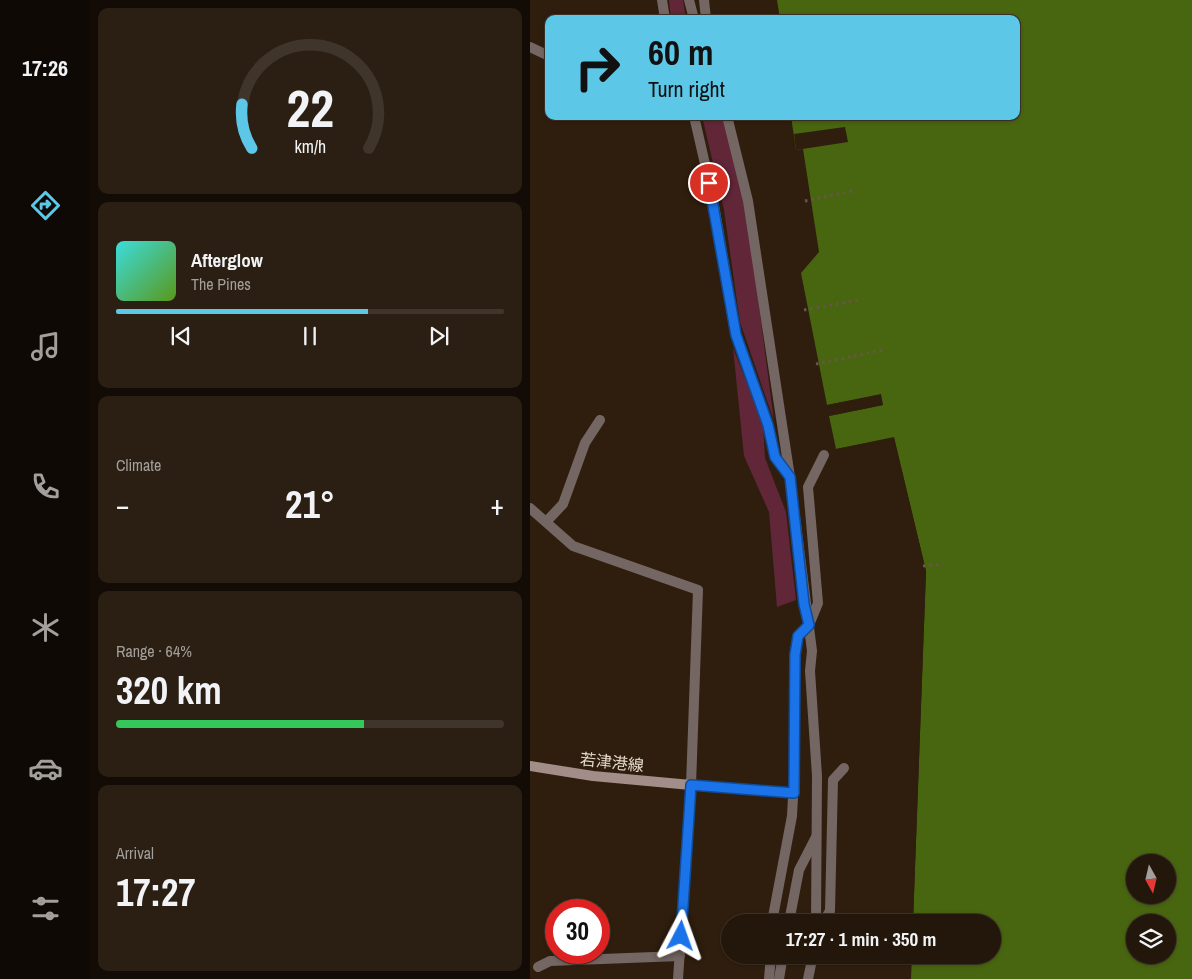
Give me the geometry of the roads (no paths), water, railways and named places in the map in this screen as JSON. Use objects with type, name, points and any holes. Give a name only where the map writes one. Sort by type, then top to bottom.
[{"type":"main road","name":"若津港線","points":[[530,766],[593,776],[691,785]]},
{"type":"street","points":[[662,0],[664,15]]},
{"type":"street","points":[[689,0],[693,15]]},
{"type":"street","points":[[704,0],[706,15]]},
{"type":"street","points":[[530,47],[545,54]]},
{"type":"street","points":[[695,120],[713,199],[736,335],[768,425],[775,457],[790,477]]},
{"type":"street","points":[[728,120],[748,202],[790,477],[804,604],[809,625],[817,776],[816,914]]},
{"type":"street","points":[[546,522],[563,504],[585,443],[600,420]]},
{"type":"street","points":[[774,914],[792,816],[794,793],[795,655],[798,636],[809,625],[818,603],[808,487],[824,455]]},
{"type":"street","points":[[530,508],[573,546],[698,590],[691,785],[678,979]]},
{"type":"street","points":[[828,914],[830,911],[833,780],[844,768]]},
{"type":"street","points":[[691,785],[794,793]]},
{"type":"street","points":[[791,914],[799,870],[816,838]]},
{"type":"street","points":[[538,967],[550,961],[680,956]]},
{"type":"street","points":[[768,979],[770,964]]},
{"type":"street","points":[[779,979],[782,964]]}]
